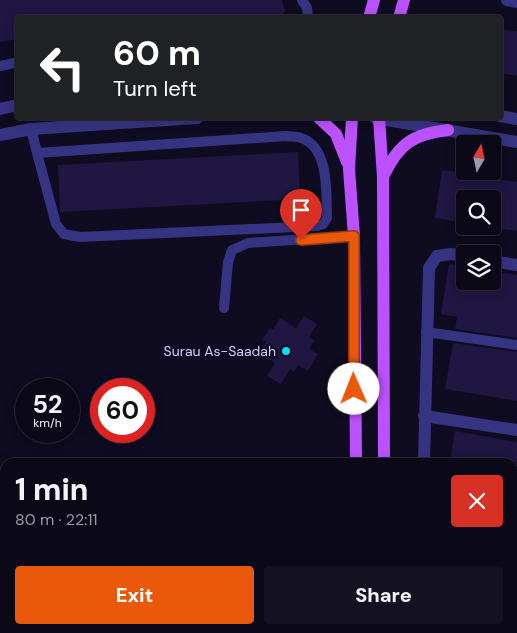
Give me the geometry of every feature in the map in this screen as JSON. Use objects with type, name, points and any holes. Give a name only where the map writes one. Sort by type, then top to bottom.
[{"type":"main road","points":[[370,15],[374,0]]},
{"type":"main road","points":[[400,15],[404,0]]},
{"type":"main road","points":[[321,120],[336,134],[349,169]]},
{"type":"main road","points":[[352,120],[349,169],[354,236],[356,458]]},
{"type":"main road","points":[[378,120],[383,177],[384,458]]},
{"type":"main road","points":[[383,177],[392,157],[408,141],[427,132],[448,130]]},
{"type":"street","points":[[507,0],[517,2]]},
{"type":"street","points":[[0,109],[15,106]]},
{"type":"street","points":[[503,117],[517,119]]},
{"type":"street","points":[[0,135],[32,129],[167,120]]},
{"type":"street","points":[[390,120],[517,142]]},
{"type":"street","points":[[424,458],[429,268],[438,256],[456,255]]},
{"type":"street","points":[[501,262],[517,265]]},
{"type":"street","points":[[424,416],[517,430]]},
{"type":"lane","points":[[302,0],[307,8],[308,15]]},
{"type":"lane","points":[[0,66],[15,63]]},
{"type":"lane","points":[[32,129],[37,154],[56,224],[67,235],[80,237],[316,226],[323,224],[327,218],[325,167],[316,149],[302,138],[286,136],[37,154]]},
{"type":"lane","points":[[224,308],[228,262],[232,250],[248,243],[354,236]]},
{"type":"lane","points":[[426,332],[517,345]]},
{"type":"building","points":[[0,0],[282,0],[285,12],[282,15],[15,15],[15,40],[0,42]]},
{"type":"building","points":[[503,29],[517,31],[517,76],[503,74]]},
{"type":"building","points":[[298,152],[300,199],[60,212],[58,165]]},
{"type":"building","points":[[442,170],[456,172],[456,180],[501,179],[517,182],[517,231],[501,228],[501,190],[456,190],[456,222],[435,218]]},
{"type":"building","points":[[449,264],[456,265],[456,290],[501,290],[501,272],[517,275],[517,338],[455,329],[457,317],[441,314]]},
{"type":"building","name":"Surau As-Saadah","points":[[304,316],[317,324],[309,337],[314,340],[309,349],[318,354],[308,371],[298,365],[294,372],[290,369],[281,384],[267,376],[275,363],[259,353],[266,342],[262,340],[270,328],[273,330],[280,318],[296,328]]},
{"type":"building","points":[[453,343],[517,352],[517,401],[445,389]]},
{"type":"building","points":[[455,431],[517,442],[517,458],[451,458]]},
{"type":"place","name":"Surau As-Saadah","points":[[286,351]]},
{"type":"route","points":[[301,240],[354,236],[354,389]]}]
